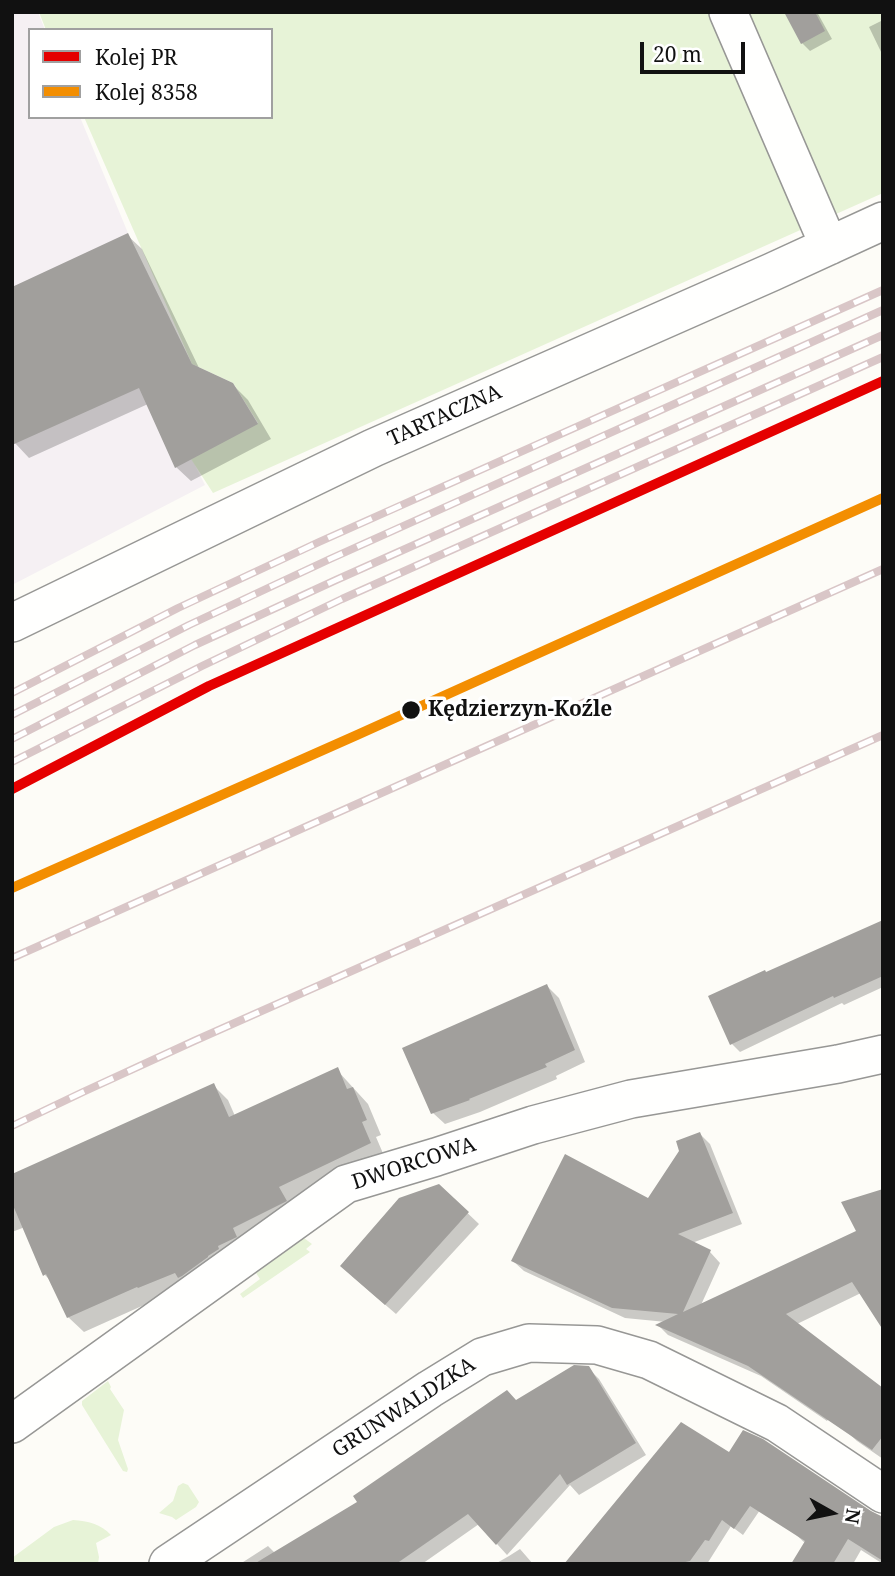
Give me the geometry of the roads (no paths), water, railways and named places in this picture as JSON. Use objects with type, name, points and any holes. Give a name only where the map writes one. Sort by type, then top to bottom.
[{"type":"street","points":[[728,12],[829,246]]},
{"type":"street","name":"TARTACZNA","points":[[12,623],[373,447],[883,222]]},
{"type":"street","name":"DWORCOWA","points":[[12,1424],[346,1184],[533,1125],[631,1099],[883,1054]]},
{"type":"street","name":"GRUNWALDZKA","points":[[168,1564],[482,1357],[529,1343],[597,1345],[649,1360],[777,1423],[883,1494]]},
{"type":"railway","points":[[12,693],[178,608],[319,542],[883,290]]},
{"type":"railway","points":[[12,715],[189,625],[330,559],[883,310]]},
{"type":"railway","points":[[12,739],[195,645],[883,335]]},
{"type":"railway","points":[[12,762],[342,599],[883,357]]},
{"type":"railway","points":[[12,958],[883,569]]},
{"type":"railway","points":[[12,1126],[194,1041],[883,735]]},
{"type":"rail line","name":"PR","points":[[12,789],[209,686],[883,381]]},
{"type":"rail line","name":"8358","points":[[12,888],[883,498]]},
{"type":"place","name":"Kędzierzyn-Koźle","points":[[411,710]]}]
